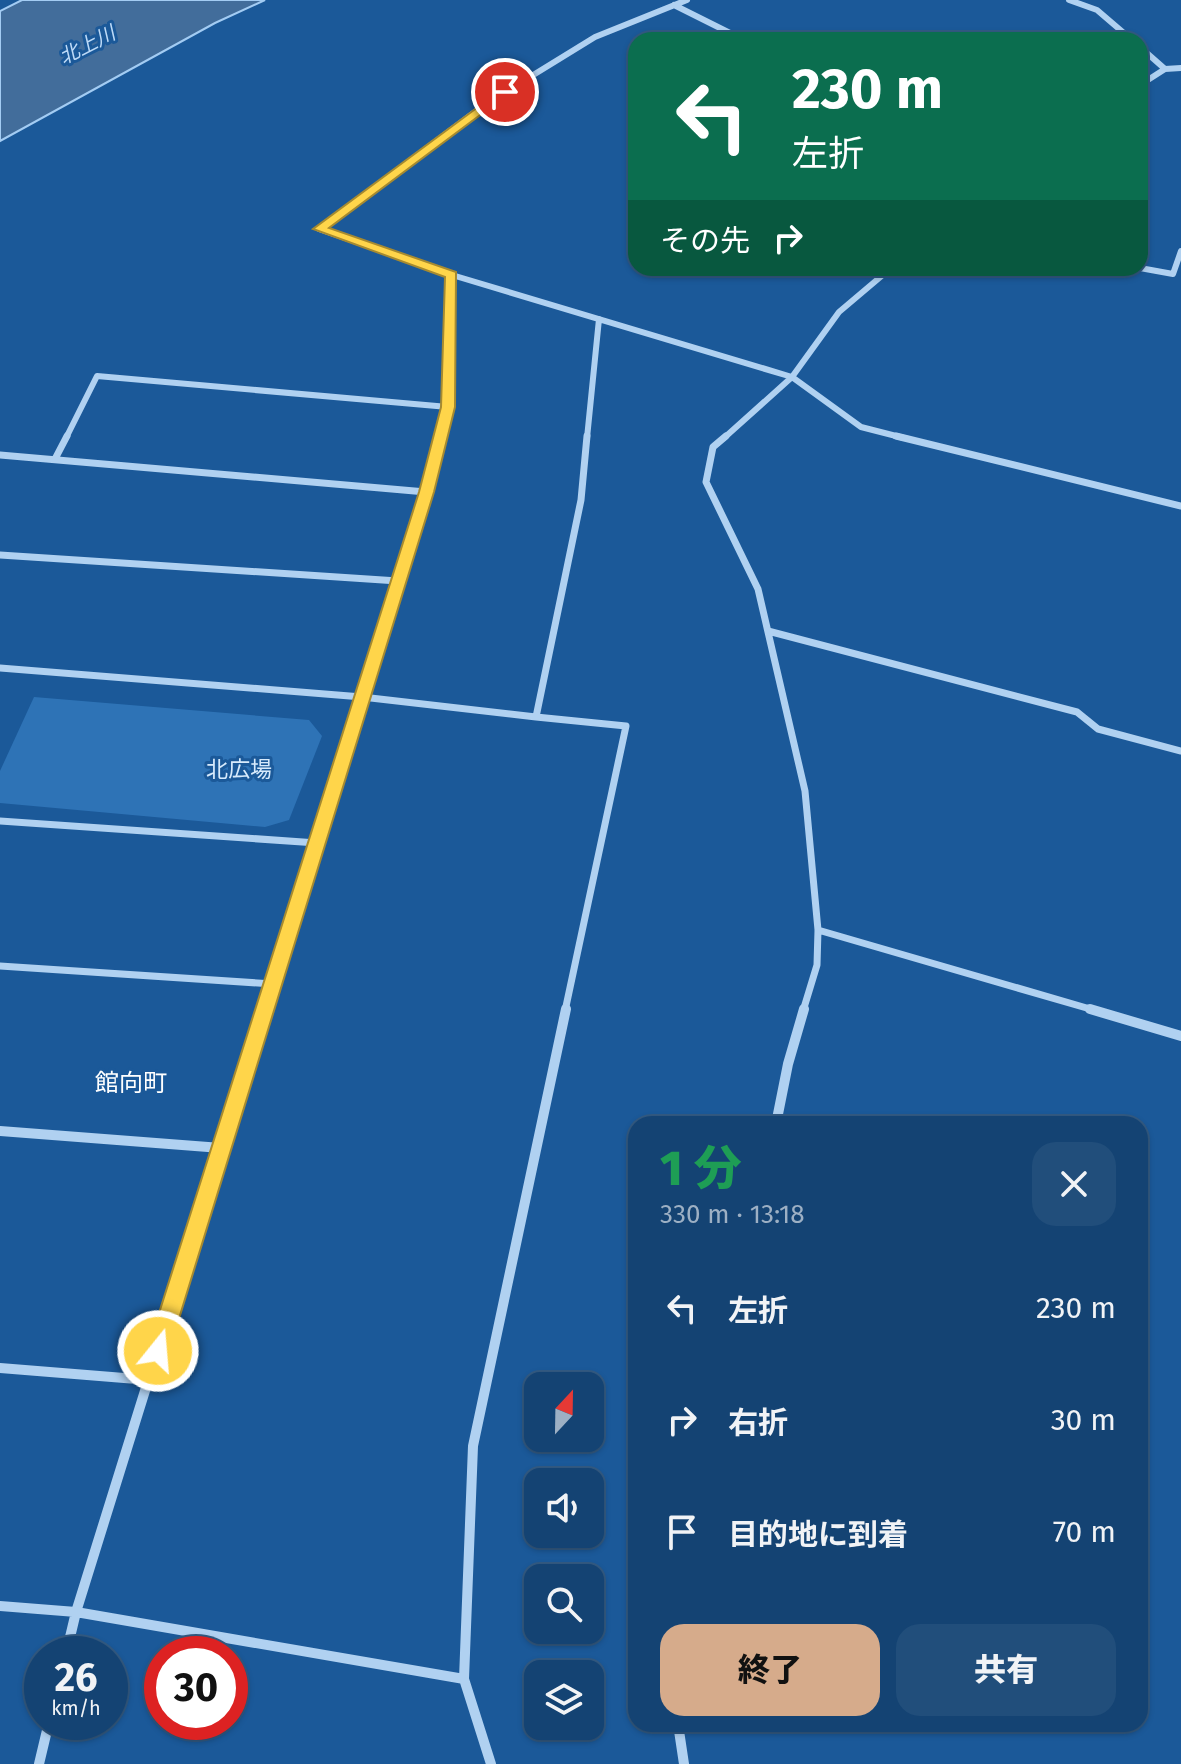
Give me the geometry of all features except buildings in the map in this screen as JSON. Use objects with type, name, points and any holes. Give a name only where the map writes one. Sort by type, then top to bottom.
[{"type":"street","points":[[687,0],[595,37],[483,106],[319,229],[452,275],[792,377],[861,427],[1181,506]]},
{"type":"street","points":[[1069,0],[1097,10],[1123,32]]},
{"type":"street","points":[[674,5],[728,32]]},
{"type":"street","points":[[1148,54],[1165,69]]},
{"type":"street","points":[[1148,80],[1165,69],[1181,68]]},
{"type":"street","points":[[1148,269],[1173,274],[1181,251]]},
{"type":"street","points":[[70,1636],[426,492],[448,407],[452,275]]},
{"type":"street","points":[[778,1116],[788,1064],[817,965],[818,930],[805,791],[758,589],[706,482],[713,447],[792,377],[839,312],[882,276]]},
{"type":"street","points":[[536,717],[581,500],[599,319]]},
{"type":"street","points":[[55,459],[97,376],[448,407]]},
{"type":"street","points":[[0,455],[426,492]]},
{"type":"street","points":[[0,555],[398,581]]},
{"type":"street","points":[[768,631],[1077,712],[1098,729],[1181,751]]},
{"type":"street","points":[[0,668],[362,697],[626,726],[473,1446],[464,1679],[491,1764]]},
{"type":"street","points":[[0,821],[317,843]]},
{"type":"street","points":[[818,930],[1181,1036]]},
{"type":"street","points":[[0,966],[273,984]]},
{"type":"street","points":[[0,1131],[221,1148]]},
{"type":"street","points":[[0,1368],[149,1380]]},
{"type":"street","points":[[0,1606],[76,1612],[464,1679]]},
{"type":"street","points":[[679,1732],[684,1764]]},
{"type":"street","points":[[39,1764],[45,1740]]},
{"type":"green space","name":"北広場","points":[[34,697],[309,720],[322,736],[289,820],[265,827],[0,803],[0,771]]},
{"type":"water","name":"北上川","points":[[22,0],[265,0],[215,23],[0,141],[0,11]]},
{"type":"district","name":"館向町","points":[[131,1083]]},
{"type":"route","points":[[158,1351],[426,492],[448,407],[452,275],[319,229],[505,92]]}]
